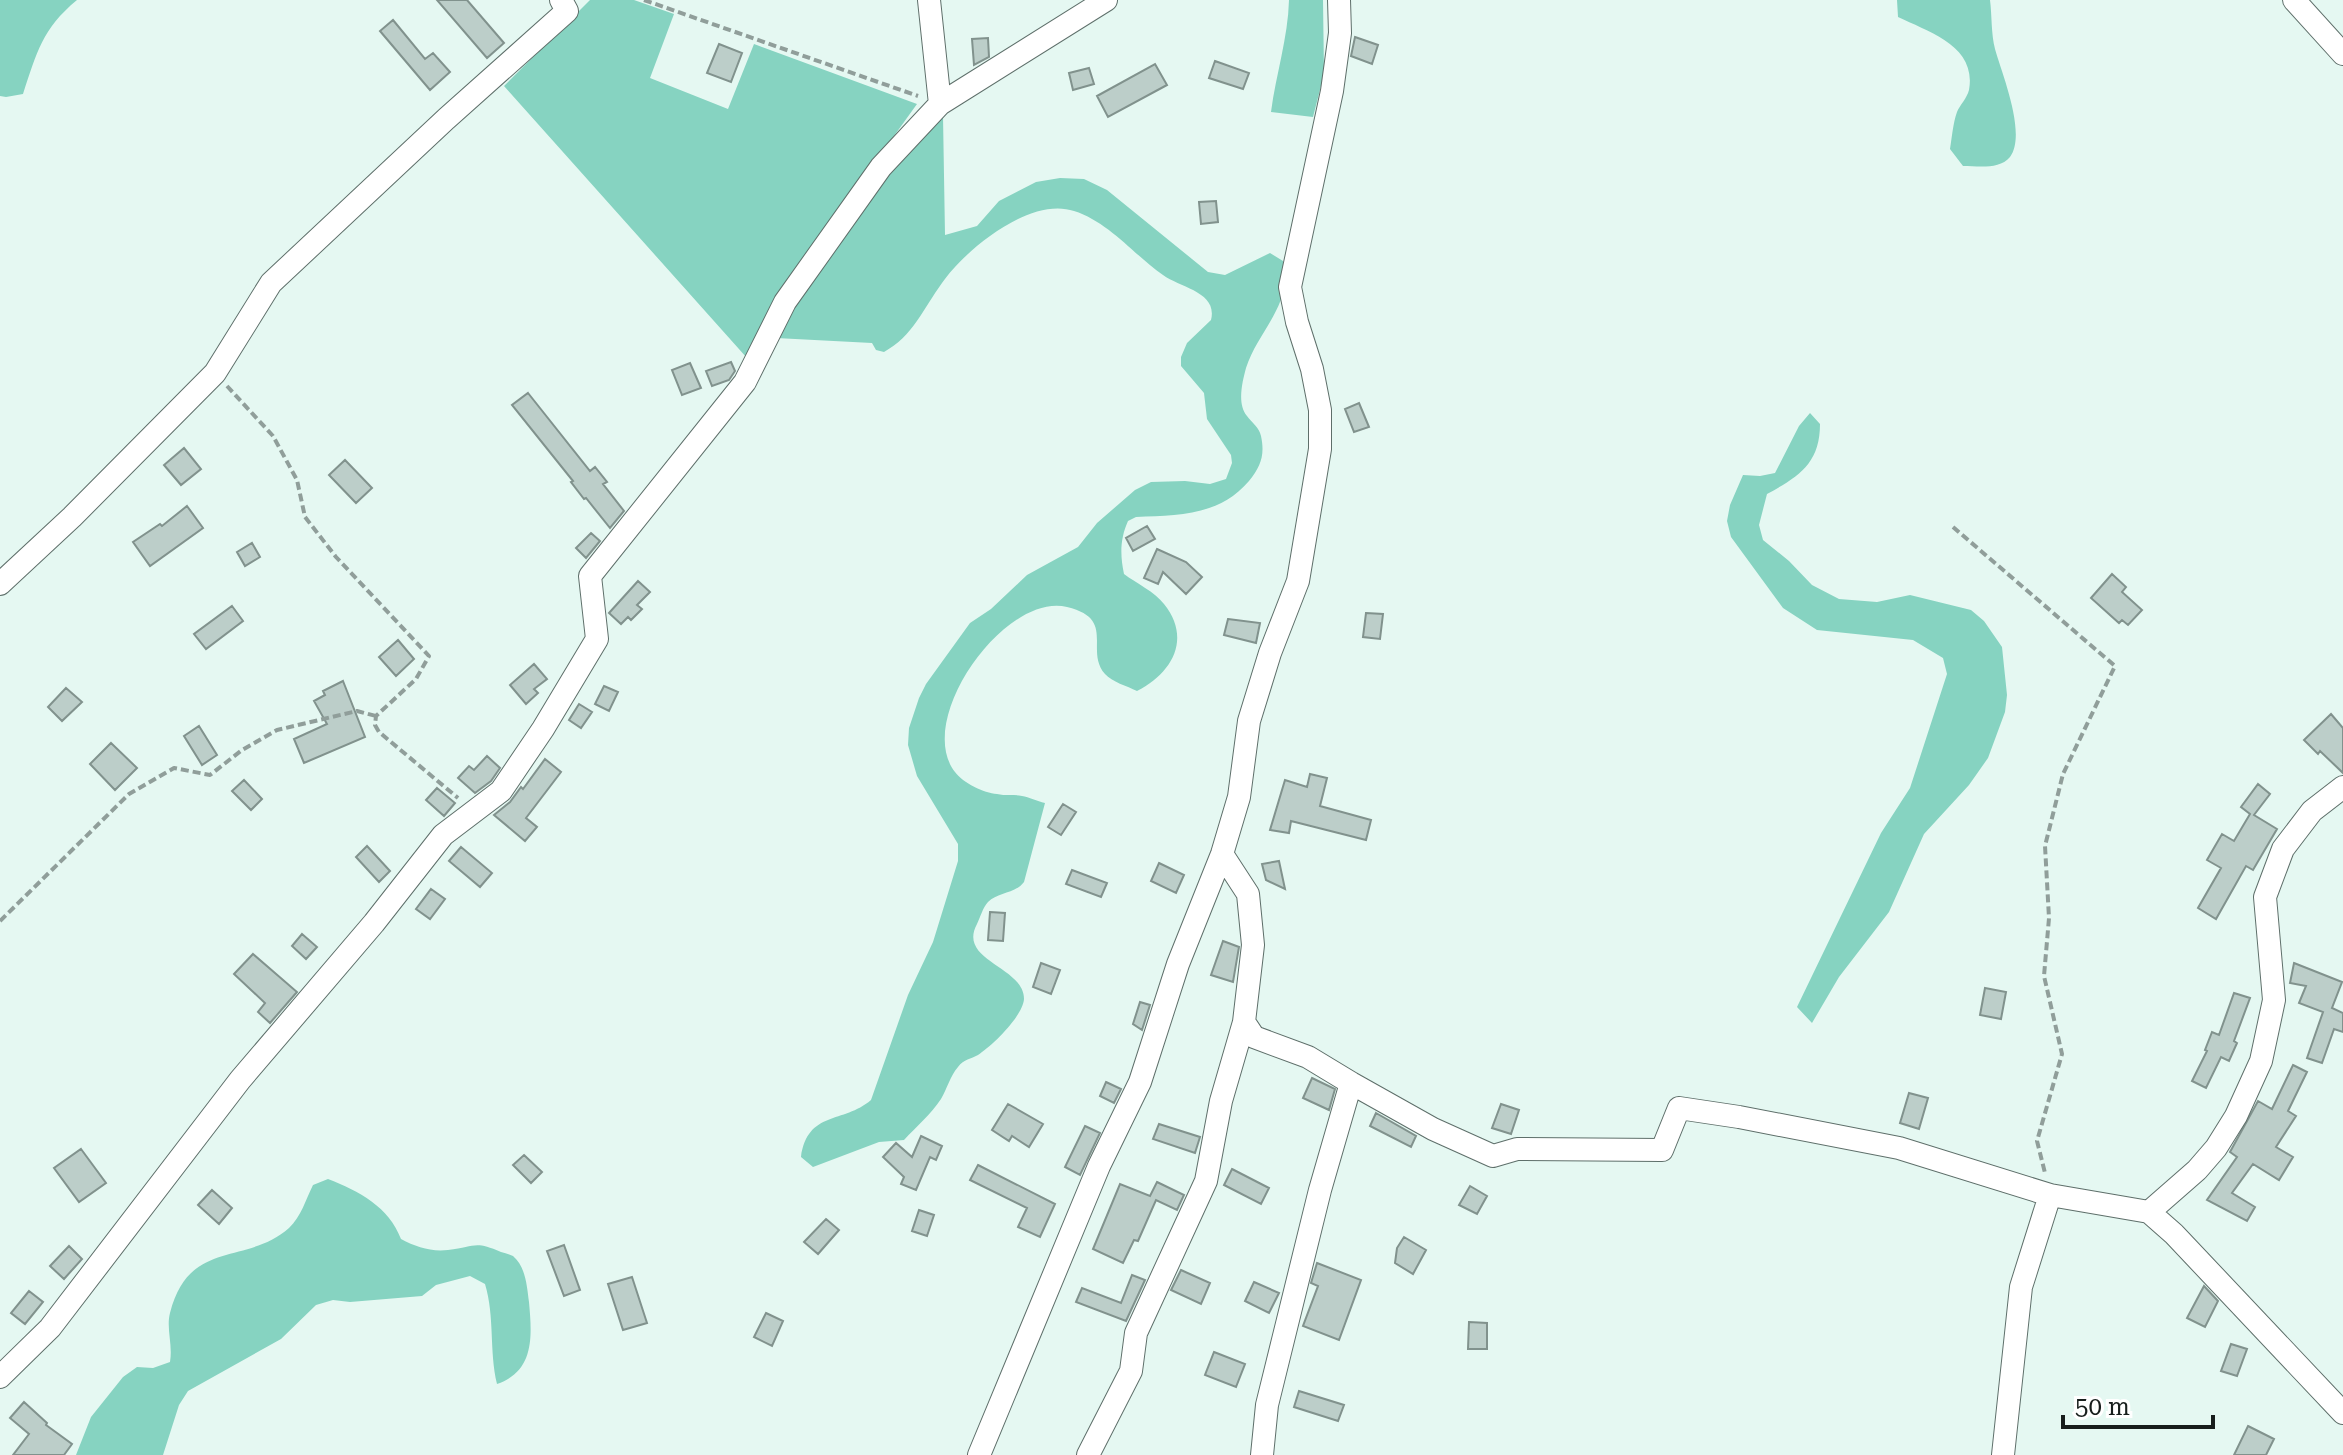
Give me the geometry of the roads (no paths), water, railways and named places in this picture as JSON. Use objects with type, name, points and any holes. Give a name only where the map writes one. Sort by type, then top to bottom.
[{"type":"street","points":[[0,584],[72,517],[215,373],[271,283],[567,11],[561,0]]},
{"type":"street","points":[[929,0],[940,104]]},
{"type":"street","points":[[0,1377],[50,1328],[240,1080],[374,923],[443,835],[501,791],[543,729],[597,639],[590,576],[745,382],[785,302],[881,167],[940,104],[1106,0]]},
{"type":"street","points":[[979,1455],[1099,1166],[1140,1082],[1178,964],[1222,854],[1239,797],[1249,721],[1270,653],[1298,581],[1320,449],[1320,410],[1290,287],[1332,91],[1340,33],[1339,0]]},
{"type":"street","points":[[2294,0],[2343,54]]},
{"type":"street","points":[[2149,1212],[2197,1170],[2216,1148],[2236,1116],[2261,1061],[2274,1000],[2265,897],[2283,849],[2312,811],[2343,787]]},
{"type":"street","points":[[1088,1455],[1131,1371],[1136,1333],[1206,1181],[1221,1101],[1244,1022],[1253,945],[1248,894],[1222,854]]},
{"type":"street","points":[[1244,1022],[1254,1037],[1308,1057],[1433,1129],[1493,1156],[1517,1149],[1662,1150],[1679,1108],[1899,1148],[2050,1195],[2149,1212],[2174,1234],[2343,1413]]},
{"type":"street","points":[[1262,1455],[1267,1405],[1320,1190],[1351,1083]]},
{"type":"street","points":[[2003,1455],[2021,1287],[2050,1195]]}]
